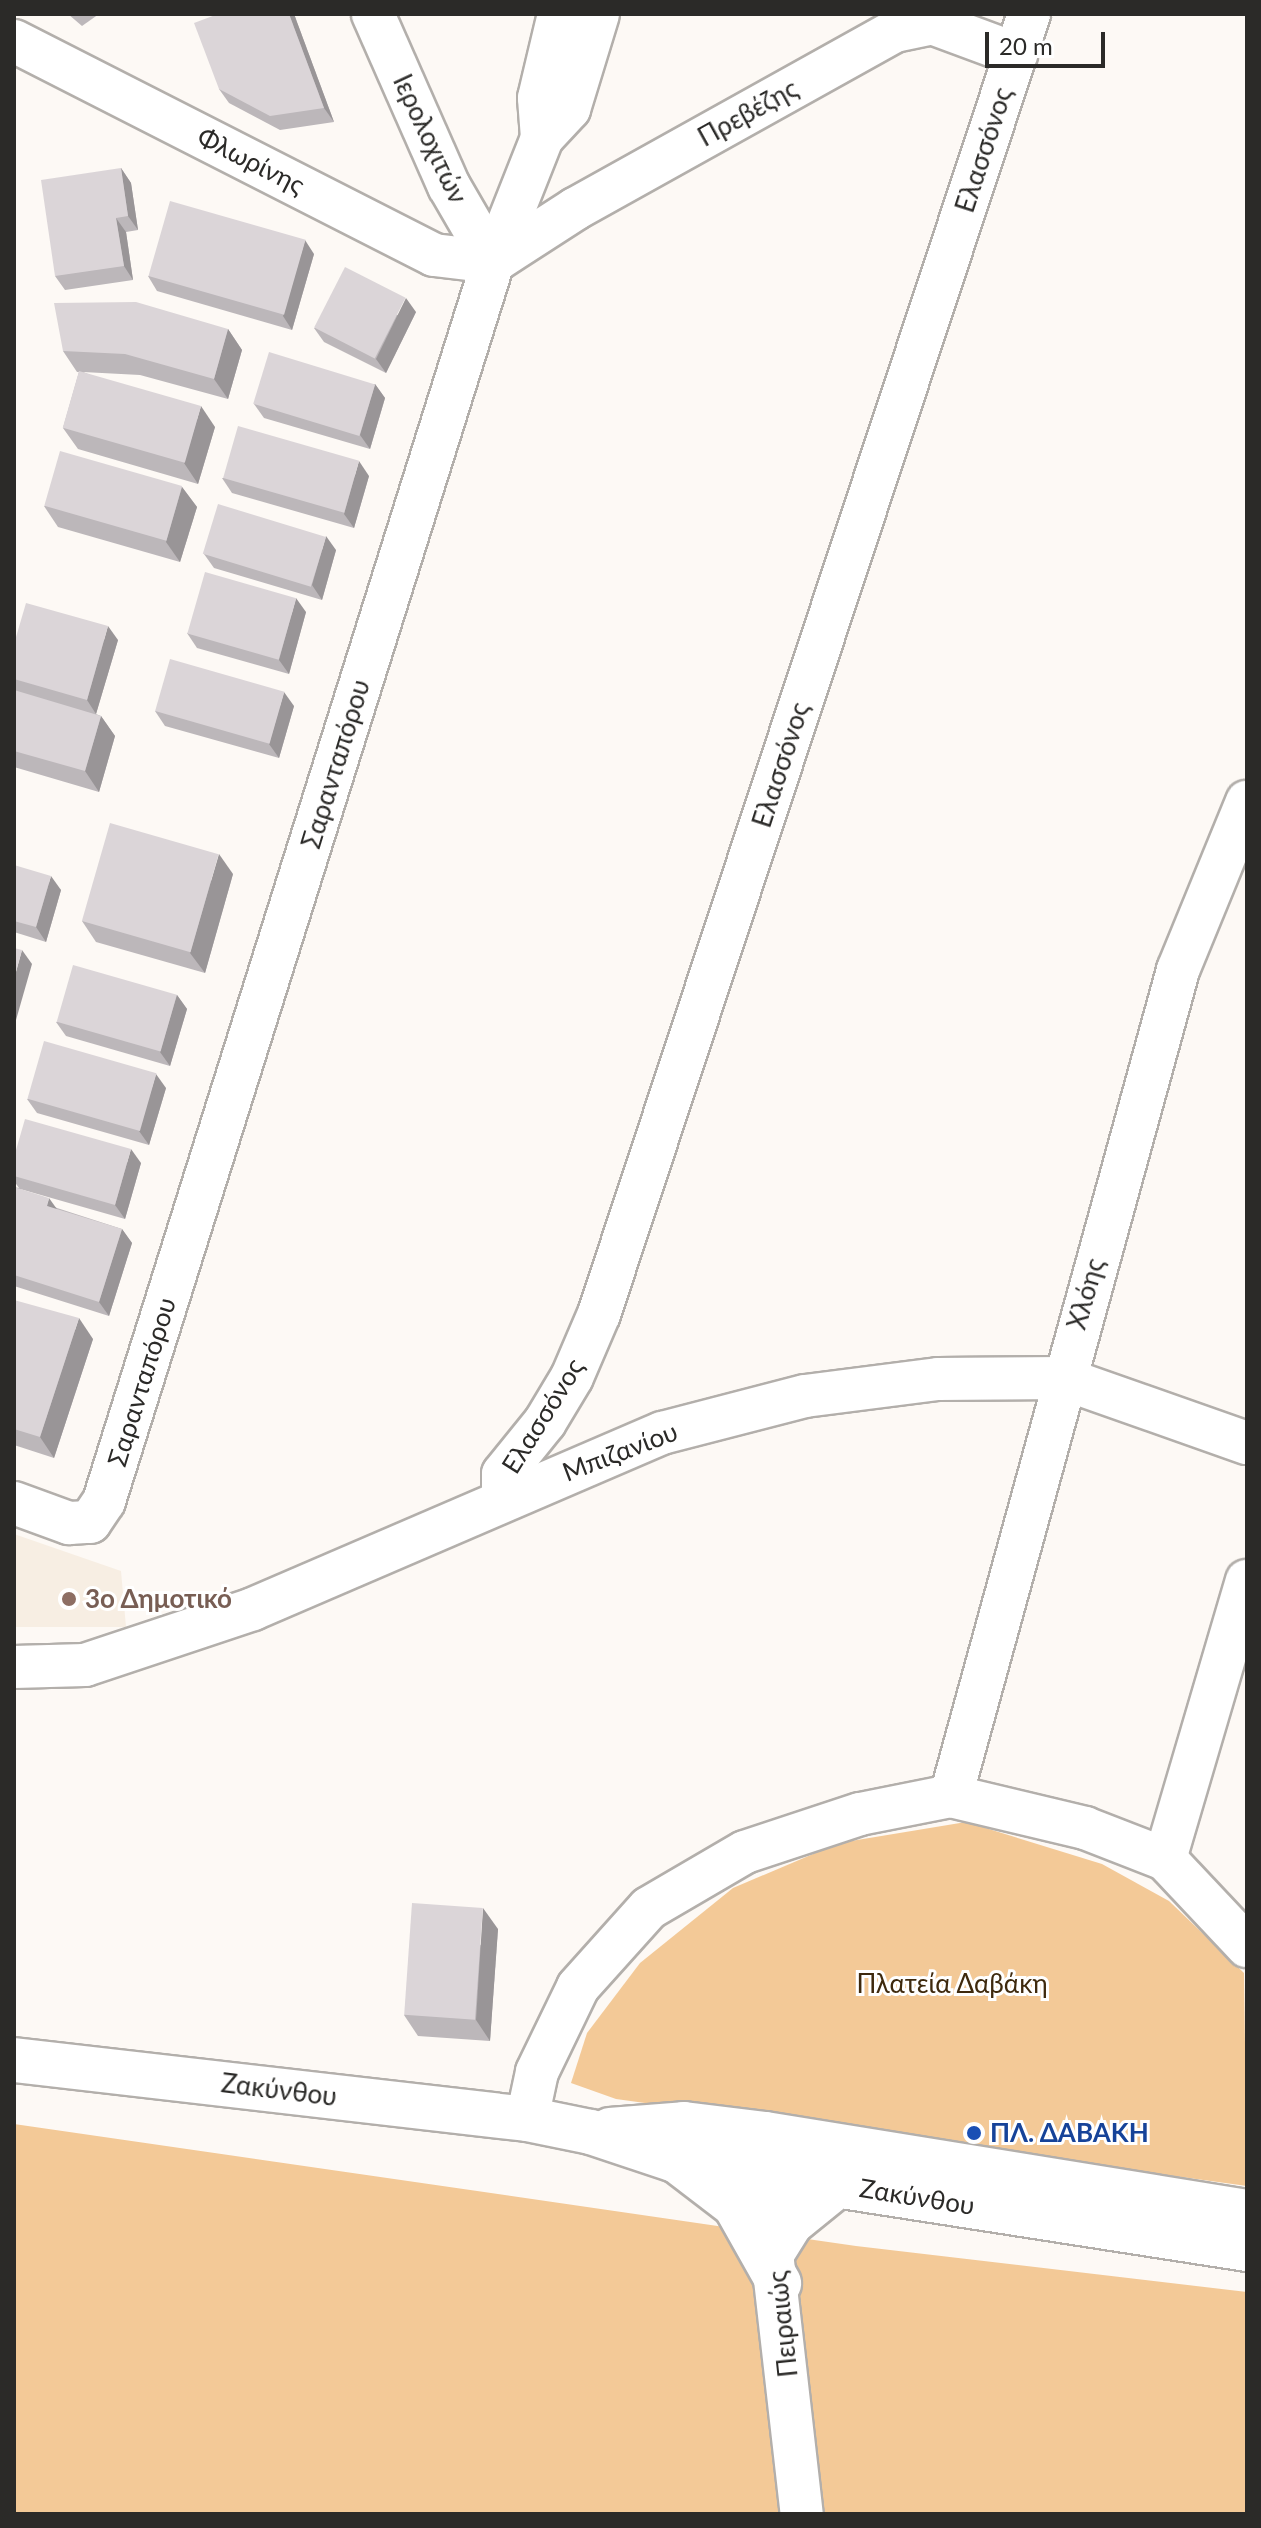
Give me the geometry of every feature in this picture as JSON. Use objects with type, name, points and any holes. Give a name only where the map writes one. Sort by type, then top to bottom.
[{"type":"street","name":"Ιερολοχιτών","points":[[373,14],[449,186],[493,262]]},
{"type":"street","points":[[542,138],[539,98],[559,14]]},
{"type":"street","name":"Σαρανταπόρου","points":[[14,1503],[69,1523],[90,1522],[109,1486],[493,262],[542,138],[569,109],[598,14]]},
{"type":"street","name":"Ελασσόνος","points":[[503,1498],[503,1474],[545,1422],[572,1377],[599,1314],[1029,14]]},
{"type":"street","name":"Πρεβέζης","points":[[493,262],[575,209],[895,31],[932,23],[1016,54]]},
{"type":"street","name":"Φλωρίνης","points":[[14,41],[434,255],[493,262]]},
{"type":"street","name":"Χλόης","points":[[951,1796],[1062,1378],[1178,970],[1247,802]]},
{"type":"street","name":"Μπιζανίου","points":[[14,1667],[85,1665],[253,1609],[503,1498],[662,1433],[805,1396],[938,1379],[1062,1378],[1247,1443]]},
{"type":"street","points":[[1165,1859],[1247,1581]]},
{"type":"street","points":[[527,2119],[537,2072],[578,1987],[649,1908],[745,1852],[860,1814],[951,1796],[1085,1828],[1165,1859],[1247,1946]]},
{"type":"street","name":"Ζακύνθου","points":[[14,2060],[527,2119],[591,2132],[675,2160],[764,2154],[1247,2212]]},
{"type":"street","name":"Ζακύνθου","points":[[591,2132],[684,2124],[839,2184],[1247,2249]]},
{"type":"street","name":"Πειραιώς","points":[[764,2154],[802,2514]]},
{"type":"street","points":[[675,2160],[735,2205],[776,2267]]},
{"type":"street","points":[[776,2267],[791,2223],[839,2184]]},
{"type":"shaded area","name":"3ο Δημοτικό","points":[[14,1534],[121,1571],[126,1627],[14,1627]]},
{"type":"green space","name":"Πλατεία Δαβάκη","points":[[966,1822],[1102,1864],[1169,1901],[1244,1973],[1247,2186],[616,2099],[571,2083],[587,2033],[640,1963],[733,1888],[839,1843]]},
{"type":"green space","points":[[14,2124],[856,2246],[1247,2292],[1247,2514],[14,2514]]},
{"type":"building","points":[[218,14],[289,14],[324,108],[270,116],[219,89],[194,23]]},
{"type":"building","points":[[121,168],[128,216],[116,218],[124,266],[55,276],[41,180]]},
{"type":"building","points":[[170,201],[306,240],[284,315],[149,276]]},
{"type":"building","points":[[345,267],[406,298],[375,358],[314,328]]},
{"type":"building","points":[[136,302],[228,329],[214,379],[125,354],[63,351],[54,303]]},
{"type":"building","points":[[269,352],[375,384],[359,436],[253,404]]},
{"type":"building","points":[[79,371],[201,406],[185,463],[63,428]]},
{"type":"building","points":[[238,426],[359,461],[344,513],[223,478]]},
{"type":"building","points":[[60,451],[182,486],[166,541],[44,506]]},
{"type":"building","points":[[218,504],[326,537],[311,587],[203,554]]},
{"type":"building","points":[[205,572],[296,598],[279,660],[187,634]]},
{"type":"building","points":[[26,603],[108,626],[87,700],[14,679],[14,644]]},
{"type":"building","points":[[170,659],[284,692],[270,744],[155,711]]},
{"type":"building","points":[[14,690],[101,716],[85,771],[14,751]]},
{"type":"building","points":[[110,823],[219,854],[191,952],[82,921]]},
{"type":"building","points":[[14,865],[51,876],[36,927],[14,921]]},
{"type":"building","points":[[14,948],[22,950],[14,979]]},
{"type":"building","points":[[73,965],[177,995],[161,1051],[57,1022]]},
{"type":"building","points":[[44,1041],[156,1073],[140,1131],[27,1099]]},
{"type":"building","points":[[25,1119],[131,1149],[115,1205],[14,1176],[14,1157]]},
{"type":"building","points":[[14,1187],[49,1198],[47,1206],[122,1229],[99,1302],[14,1275]]},
{"type":"building","points":[[14,1300],[79,1318],[40,1437],[14,1429]]},
{"type":"building","points":[[412,1903],[483,1908],[475,2020],[404,2015]]},
{"type":"place","name":"3ο Δημοτικό","points":[[69,1599]]},
{"type":"place","name":"ΠΛ. ΔΑΒΑΚΗ","points":[[974,2133]]}]
